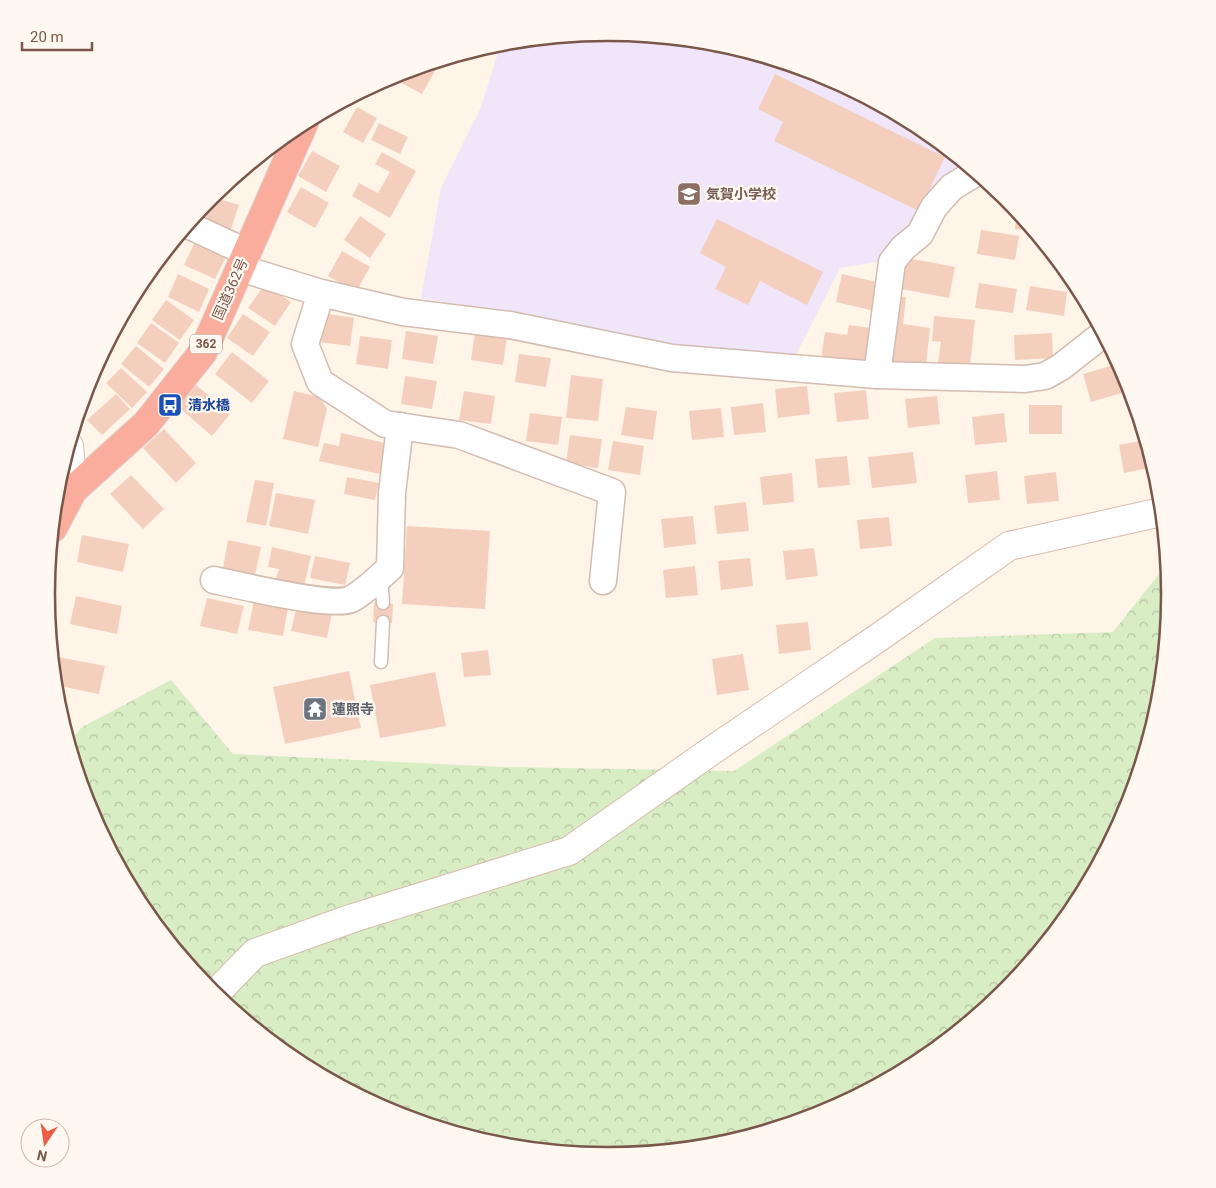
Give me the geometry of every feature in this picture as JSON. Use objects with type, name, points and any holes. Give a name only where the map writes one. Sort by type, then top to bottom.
[{"type":"highway","name":"国道362号","points":[[62,510],[72,490],[146,424],[203,352],[298,136]]},
{"type":"street","points":[[877,375],[892,262],[903,248],[920,234],[934,207],[952,187],[970,176]]},
{"type":"street","points":[[194,228],[243,260],[321,293],[403,312],[510,325],[672,358],[877,375],[1025,379],[1045,376],[1062,367],[1098,338]]},
{"type":"street","points":[[321,293],[305,344],[320,382],[385,424],[459,435],[612,492],[603,581]]},
{"type":"street","points":[[214,580],[312,599],[350,600],[381,576],[390,568],[392,493],[400,426]]},
{"type":"street","points":[[70,467],[72,490]]},
{"type":"street","points":[[221,988],[255,953],[353,918],[569,851],[1009,546],[1155,514]]},
{"type":"lane","points":[[381,576],[383,603]]},
{"type":"lane","points":[[381,662],[383,622]]},
{"type":"shaded area","name":"気賀小学校","points":[[572,42],[644,42],[680,46],[751,60],[820,83],[884,115],[915,134],[959,168],[882,261],[840,268],[794,359],[654,343],[421,298],[441,188],[481,107],[498,52]]},
{"type":"green space","points":[[1160,572],[1160,630],[1150,702],[1142,737],[1119,806],[1087,870],[1068,901],[1024,958],[999,985],[944,1033],[915,1054],[852,1090],[820,1105],[751,1128],[716,1136],[644,1146],[572,1146],[500,1136],[465,1128],[396,1105],[332,1073],[301,1054],[244,1010],[217,985],[169,930],[148,901],[129,870],[97,806],[74,736],[82,727],[171,680],[233,754],[502,767],[734,771],[935,638],[1113,632]]},
{"type":"building","points":[[436,69],[422,94],[399,82]]},
{"type":"building","points":[[775,74],[945,157],[919,211],[774,141],[783,122],[758,109]]},
{"type":"building","points":[[357,107],[377,118],[363,143],[343,132]]},
{"type":"building","points":[[379,123],[408,137],[400,154],[371,140]]},
{"type":"building","points":[[312,151],[340,166],[326,192],[298,176]]},
{"type":"building","points":[[382,152],[416,171],[390,218],[352,196],[359,183],[378,193],[390,172],[375,164]]},
{"type":"building","points":[[301,187],[329,203],[315,228],[287,212]]},
{"type":"building","points":[[221,200],[239,205],[231,229],[204,221],[206,215]]},
{"type":"building","points":[[360,216],[386,234],[370,258],[344,240]]},
{"type":"building","points":[[717,219],[823,272],[807,305],[760,281],[748,305],[715,289],[726,267],[700,253]]},
{"type":"building","points":[[1016,221],[1024,230],[1015,229]]},
{"type":"building","points":[[981,230],[1019,236],[1015,260],[977,254]]},
{"type":"building","points":[[195,242],[226,257],[215,279],[184,265]]},
{"type":"building","points":[[342,251],[370,267],[356,292],[328,276]]},
{"type":"building","points":[[902,257],[955,267],[949,298],[896,288]]},
{"type":"building","points":[[178,274],[209,289],[199,312],[168,297]]},
{"type":"building","points":[[842,274],[885,284],[879,312],[836,302]]},
{"type":"building","points":[[979,283],[1017,289],[1013,313],[975,308]]},
{"type":"building","points":[[265,284],[291,302],[275,326],[248,308]]},
{"type":"building","points":[[1030,286],[1067,292],[1064,316],[1026,310]]},
{"type":"building","points":[[893,296],[906,297],[903,324],[930,328],[926,366],[886,361]]},
{"type":"building","points":[[166,300],[194,320],[180,340],[152,320]]},
{"type":"building","points":[[323,313],[354,318],[350,346],[318,342]]},
{"type":"building","points":[[243,314],[270,332],[253,356],[227,338]]},
{"type":"building","points":[[934,316],[975,320],[970,366],[938,363],[941,342],[932,341]]},
{"type":"building","points":[[151,323],[179,343],[165,363],[137,343]]},
{"type":"building","points":[[849,325],[878,329],[873,365],[821,358],[825,332],[847,335]]},
{"type":"building","points":[[406,331],[438,336],[433,364],[402,359]]},
{"type":"building","points":[[475,332],[507,337],[503,365],[471,360]]},
{"type":"building","points":[[1052,333],[1053,358],[1015,360],[1014,335]]},
{"type":"building","points":[[360,336],[392,340],[388,369],[356,364]]},
{"type":"building","points":[[136,346],[164,369],[149,387],[121,364]]},
{"type":"building","points":[[232,352],[269,381],[252,403],[215,374]]},
{"type":"building","points":[[519,354],[551,358],[546,387],[515,382]]},
{"type":"building","points":[[1111,366],[1122,393],[1091,402],[1083,374]]},
{"type":"building","points":[[121,368],[147,392],[132,408],[106,383]]},
{"type":"building","points":[[571,375],[603,379],[598,421],[566,418]]},
{"type":"building","points":[[405,376],[437,381],[432,409],[401,404]]},
{"type":"building","points":[[195,384],[230,414],[212,436],[176,405]]},
{"type":"building","points":[[807,386],[810,414],[778,418],[775,389]]},
{"type":"building","points":[[866,390],[869,419],[837,422],[834,393]]},
{"type":"building","points":[[294,391],[320,397],[327,409],[318,447],[283,439]]},
{"type":"building","points":[[464,391],[495,396],[491,424],[459,420]]},
{"type":"building","points":[[116,394],[130,409],[102,435],[87,420]]},
{"type":"building","points":[[937,396],[940,424],[908,428],[905,399]]},
{"type":"building","points":[[763,403],[766,432],[734,435],[731,407]]},
{"type":"building","points":[[1029,405],[1062,405],[1062,434],[1029,434]]},
{"type":"building","points":[[626,407],[657,411],[653,440],[621,435]]},
{"type":"building","points":[[721,408],[724,437],[692,440],[689,411]]},
{"type":"building","points":[[530,413],[562,417],[558,445],[526,441]]},
{"type":"building","points":[[1004,413],[1007,442],[975,445],[972,417]]},
{"type":"building","points":[[164,429],[196,463],[176,483],[143,448]]},
{"type":"building","points":[[341,433],[386,443],[380,474],[319,461],[324,443],[339,446]]},
{"type":"building","points":[[570,435],[602,439],[598,468],[566,463]]},
{"type":"building","points":[[613,441],[644,446],[640,475],[608,470]]},
{"type":"building","points":[[1139,441],[1146,469],[1124,473],[1119,445]]},
{"type":"building","points":[[913,452],[917,483],[872,488],[868,457]]},
{"type":"building","points":[[847,456],[850,485],[818,488],[815,459]]},
{"type":"building","points":[[997,471],[1000,500],[968,503],[965,475]]},
{"type":"building","points":[[1056,472],[1059,501],[1027,504],[1024,476]]},
{"type":"building","points":[[792,473],[794,502],[763,505],[760,477]]},
{"type":"building","points":[[131,475],[164,509],[143,529],[110,494]]},
{"type":"building","points":[[347,477],[379,483],[375,500],[344,494]]},
{"type":"building","points":[[255,480],[274,483],[266,526],[246,522]]},
{"type":"building","points":[[276,493],[315,500],[308,534],[269,526]]},
{"type":"building","points":[[746,502],[749,531],[717,534],[714,506]]},
{"type":"building","points":[[693,516],[696,544],[664,548],[661,519]]},
{"type":"building","points":[[889,517],[892,546],[860,549],[857,520]]},
{"type":"building","points":[[407,526],[490,531],[485,609],[402,604]]},
{"type":"building","points":[[82,535],[129,544],[123,572],[77,562]]},
{"type":"building","points":[[228,540],[261,547],[255,575],[223,568]]},
{"type":"building","points":[[272,547],[311,556],[304,586],[276,579],[279,569],[268,567]]},
{"type":"building","points":[[814,548],[818,576],[786,580],[783,551]]},
{"type":"building","points":[[315,556],[350,563],[345,585],[310,578]]},
{"type":"building","points":[[750,558],[753,586],[721,590],[718,561]]},
{"type":"building","points":[[695,566],[698,595],[666,598],[663,570]]},
{"type":"building","points":[[76,596],[122,606],[117,634],[70,624]]},
{"type":"building","points":[[207,598],[244,606],[237,634],[200,626]]},
{"type":"building","points":[[254,601],[288,608],[283,636],[248,630]]},
{"type":"building","points":[[374,602],[393,604],[392,623],[373,622]]},
{"type":"building","points":[[297,606],[332,613],[327,638],[291,631]]},
{"type":"building","points":[[808,622],[811,650],[779,654],[776,625]]},
{"type":"building","points":[[488,650],[491,675],[464,677],[461,653]]},
{"type":"building","points":[[743,654],[749,690],[717,695],[712,659]]},
{"type":"building","points":[[59,657],[105,666],[99,694],[63,687]]},
{"type":"building","points":[[349,671],[361,728],[285,744],[273,687]]},
{"type":"building","points":[[435,672],[446,726],[380,738],[370,685]]},
{"type":"place","name":"気賀小学校","points":[[689,194]]},
{"type":"place","name":"清水橋","points":[[170,405]]},
{"type":"place","name":"蓮照寺","points":[[315,709]]}]
